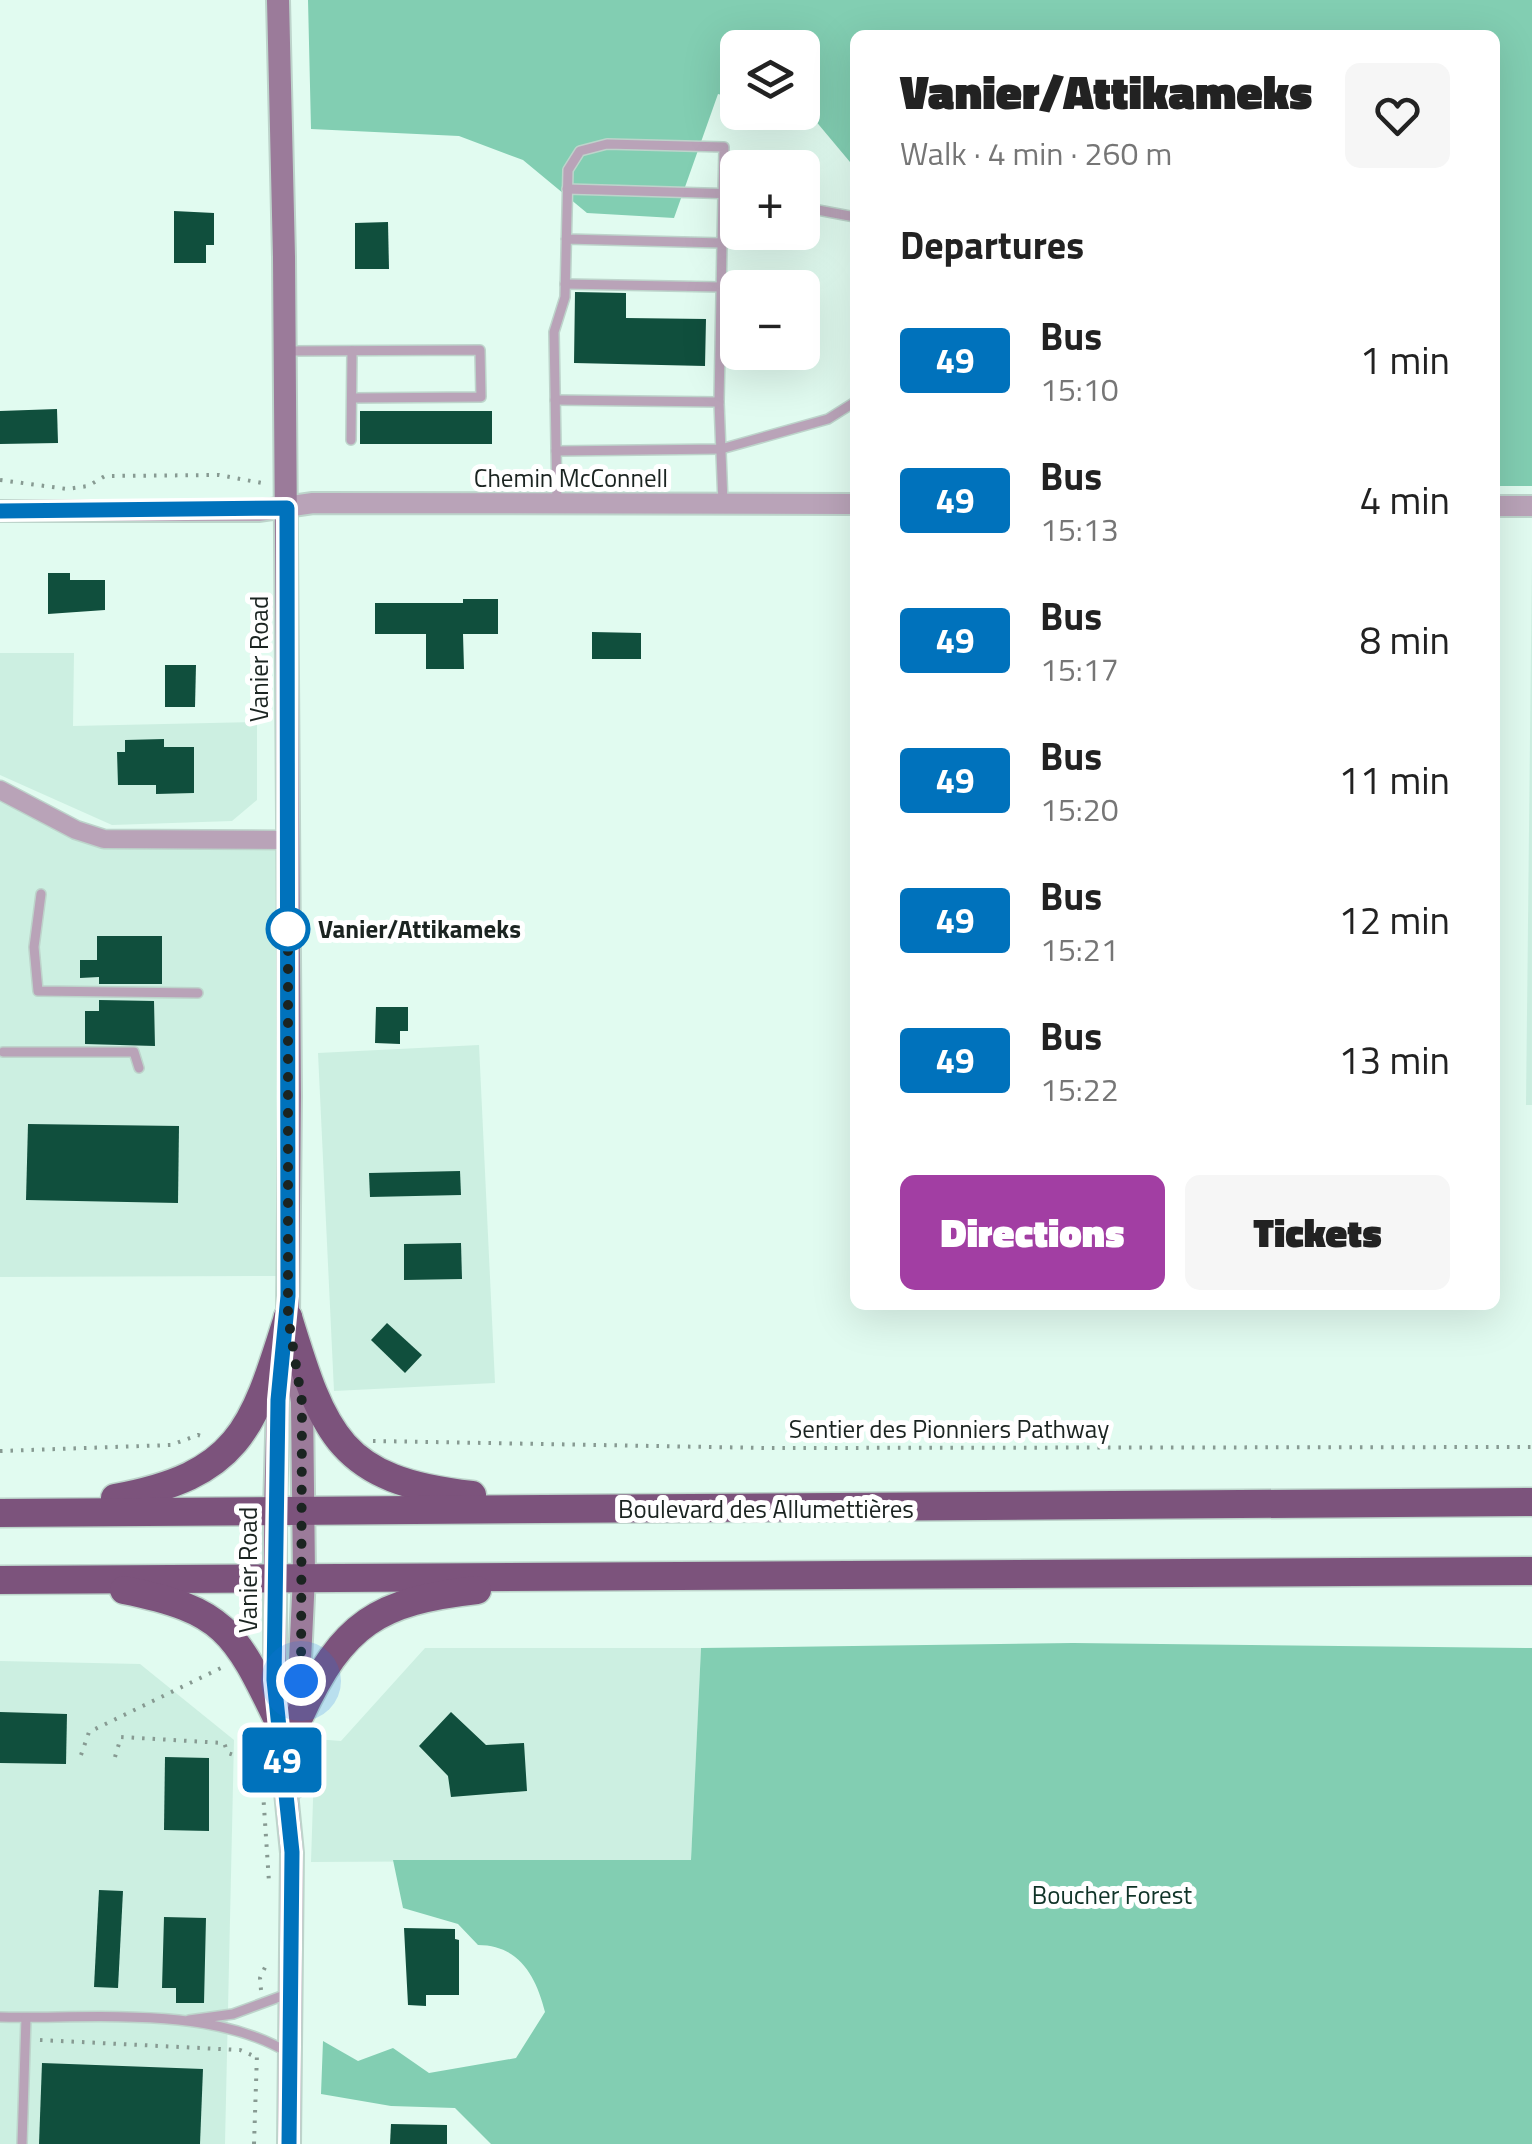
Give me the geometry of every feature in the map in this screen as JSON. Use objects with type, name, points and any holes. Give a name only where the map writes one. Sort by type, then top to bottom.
[{"type":"highway","points":[[288,1317],[312,1395],[326,1421],[354,1456],[381,1475],[420,1488],[629,1511]]},
{"type":"highway","points":[[46,1512],[168,1488],[204,1472],[242,1434],[262,1402],[288,1317]]},
{"type":"highway","name":"Boulevard des Allumettières","points":[[0,1513],[1532,1502]]},
{"type":"highway","points":[[0,1580],[1532,1570]]},
{"type":"highway","points":[[64,1578],[178,1601],[209,1616],[250,1662],[289,1717],[336,1649],[370,1617],[392,1606],[450,1594],[622,1575]]},
{"type":"main road","name":"Vanier Road","points":[[278,0],[287,508],[288,1317],[278,1400],[275,1576],[289,1717],[289,2144]]},
{"type":"main road","name":"Vanier Road","points":[[288,1317],[302,1402],[304,1576],[289,1717]]},
{"type":"street","name":"Chemin McConnell","points":[[0,510],[287,508],[313,503],[850,504]]},
{"type":"street","points":[[1500,506],[1532,506]]},
{"type":"street","points":[[0,790],[76,830],[104,839],[286,840]]},
{"type":"lane","points":[[557,503],[554,332],[565,284],[568,170],[580,152],[606,144],[724,147],[724,150]]},
{"type":"lane","points":[[567,189],[720,191]]},
{"type":"lane","points":[[820,210],[850,216]]},
{"type":"lane","points":[[566,238],[720,243]]},
{"type":"lane","points":[[565,284],[720,287]]},
{"type":"lane","points":[[720,344],[723,504]]},
{"type":"lane","points":[[351,440],[352,350]]},
{"type":"lane","points":[[285,351],[480,350],[481,398],[352,398]]},
{"type":"lane","points":[[555,400],[719,402]]},
{"type":"lane","points":[[556,451],[721,449],[828,420],[850,405]]},
{"type":"lane","points":[[41,894],[34,947],[38,991],[198,993]]},
{"type":"lane","points":[[3,1052],[134,1052],[139,1068]]},
{"type":"lane","points":[[0,2017],[182,2021],[233,2014],[291,1993]]},
{"type":"lane","points":[[22,2144],[26,2018]]},
{"type":"lane","points":[[182,2021],[260,2036],[289,2054]]},
{"type":"path","points":[[0,480],[68,490],[88,486],[106,476],[219,475],[262,483]]},
{"type":"path","points":[[0,1451],[171,1446],[198,1435],[210,1439]]},
{"type":"path","name":"Sentier des Pionniers Pathway","points":[[368,1444],[377,1438],[480,1446],[1532,1447]]},
{"type":"path","points":[[81,1755],[89,1732],[232,1662]]},
{"type":"path","points":[[114,1757],[120,1737],[224,1743],[228,1753],[261,1765],[260,1754]]},
{"type":"path","points":[[262,1785],[269,1882]]},
{"type":"path","points":[[262,2003],[260,1978],[270,1952]]},
{"type":"path","points":[[254,2144],[260,2036]]},
{"type":"path","points":[[40,2040],[240,2050],[256,2057]]},
{"type":"shaded area","points":[[1532,554],[1532,1105],[1526,1105]]},
{"type":"shaded area","points":[[0,653],[74,653],[73,726],[257,722],[257,800],[232,821],[112,825],[0,775]]},
{"type":"shaded area","points":[[0,790],[76,830],[286,840],[288,1276],[0,1277]]},
{"type":"shaded area","points":[[479,1045],[495,1383],[334,1391],[318,1053]]},
{"type":"shaded area","points":[[425,1648],[701,1648],[691,1860],[311,1862],[315,1739],[341,1741]]},
{"type":"shaded area","points":[[0,1661],[140,1664],[234,1740],[225,2144],[0,2144]]},
{"type":"green space","points":[[308,0],[1532,0],[1532,486],[1500,486],[1500,30],[850,30],[850,162],[820,126],[820,30],[720,30],[720,95],[674,218],[587,213],[523,160],[459,136],[311,129]]},
{"type":"green space","name":"Boucher Forest","points":[[1073,1643],[1532,1648],[1532,2144],[491,2144],[455,2108],[391,2106],[321,2094],[323,2041],[358,2061],[393,2048],[429,2073],[516,2058],[545,2012],[531,1975],[515,1957],[492,1946],[478,1945],[458,1924],[403,1908],[393,1860],[691,1860],[701,1648]]},
{"type":"building","points":[[174,211],[214,213],[214,245],[206,245],[206,263],[174,263]]},
{"type":"building","points":[[388,222],[389,269],[355,269],[355,223]]},
{"type":"building","points":[[575,292],[626,293],[626,318],[706,319],[705,366],[574,363]]},
{"type":"building","points":[[57,409],[58,443],[0,444],[0,411]]},
{"type":"building","points":[[360,411],[492,411],[492,444],[360,444]]},
{"type":"building","points":[[48,573],[70,573],[70,580],[105,580],[105,610],[48,614]]},
{"type":"building","points":[[463,599],[498,599],[498,634],[463,634],[464,669],[426,669],[426,634],[375,634],[375,603],[463,603]]},
{"type":"building","points":[[592,632],[641,633],[641,659],[592,659]]},
{"type":"building","points":[[165,665],[196,665],[195,707],[165,707]]},
{"type":"building","points":[[164,739],[164,747],[194,747],[194,793],[156,794],[156,785],[118,785],[117,752],[125,752],[125,740]]},
{"type":"building","points":[[97,936],[162,936],[162,984],[99,984],[99,977],[80,978],[80,960],[97,960]]},
{"type":"building","points":[[99,1000],[154,1001],[155,1046],[85,1044],[85,1011],[99,1011]]},
{"type":"building","points":[[376,1007],[408,1007],[408,1031],[400,1031],[400,1044],[375,1043]]},
{"type":"building","points":[[28,1124],[179,1126],[178,1203],[26,1200]]},
{"type":"building","points":[[460,1171],[461,1195],[370,1197],[369,1173]]},
{"type":"building","points":[[461,1243],[462,1279],[404,1280],[404,1244]]},
{"type":"building","points":[[387,1323],[422,1355],[405,1373],[371,1340]]},
{"type":"building","points":[[0,1712],[67,1714],[66,1764],[0,1763]]},
{"type":"building","points":[[451,1712],[486,1745],[524,1743],[527,1791],[451,1797],[448,1776],[419,1746]]},
{"type":"building","points":[[165,1757],[209,1758],[209,1831],[164,1830]]},
{"type":"building","points":[[99,1890],[123,1891],[118,1988],[94,1987]]},
{"type":"building","points":[[164,1917],[206,1918],[204,2003],[176,2003],[176,1988],[162,1988]]},
{"type":"building","points":[[404,1928],[455,1929],[455,1939],[459,1940],[459,1995],[426,1995],[426,2006],[408,2005]]},
{"type":"building","points":[[42,2063],[203,2069],[200,2144],[39,2144]]},
{"type":"building","points":[[391,2124],[447,2125],[447,2144],[390,2144]]},
{"type":"bus line","name":"49","points":[[0,511],[287,508],[288,1317],[278,1400],[274,1680],[292,1852],[289,2144]]},
{"type":"place","name":"Vanier/Attikameks","points":[[288,929]]},
{"type":"route","points":[[288,929],[288,913],[290,1097],[288,1317],[302,1402],[301,1681]]}]
